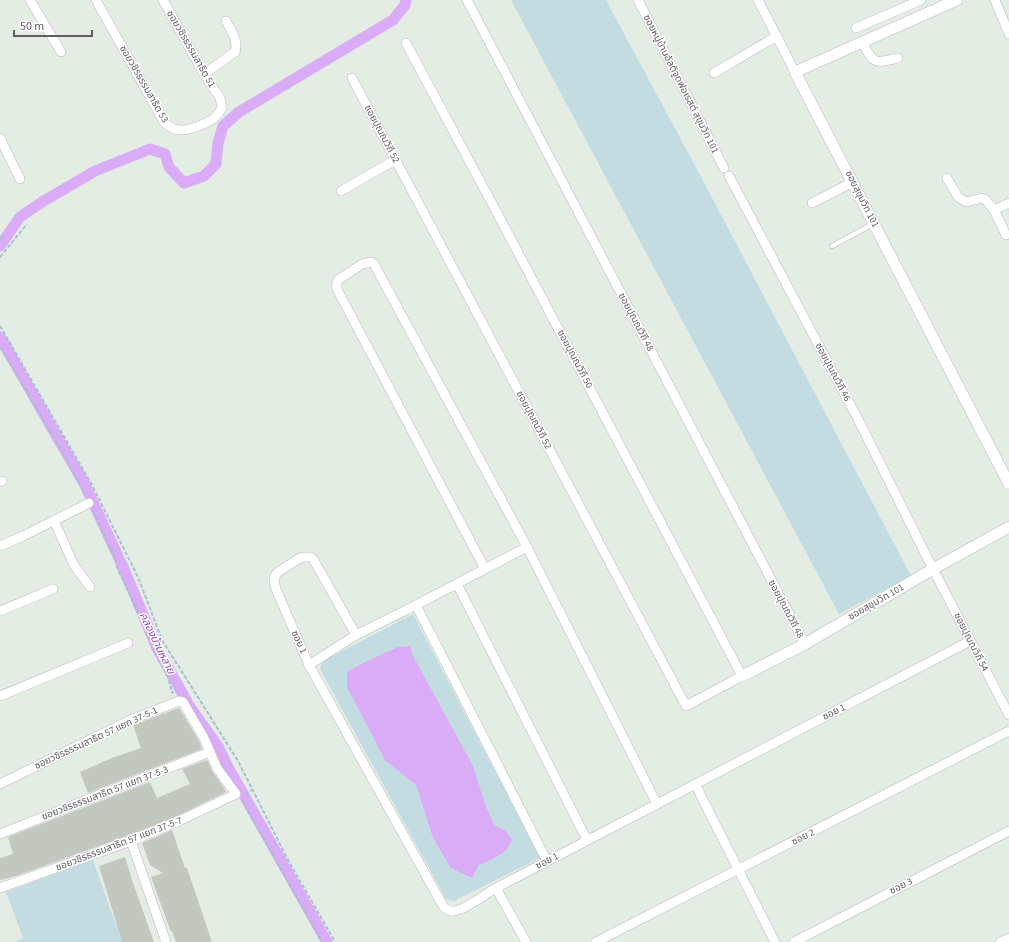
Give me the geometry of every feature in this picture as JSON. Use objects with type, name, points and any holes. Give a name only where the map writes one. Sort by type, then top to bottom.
[{"type":"street","points":[[30,0],[61,52]]},
{"type":"street","name":"ซอยวชิรธรรมสาธิต 53","points":[[96,0],[164,122],[169,127],[178,130],[194,128],[206,123],[217,116],[220,112],[222,107],[220,98]]},
{"type":"street","name":"ซอยวชิรธรรมสาธิต 51","points":[[163,0],[204,74],[220,98]]},
{"type":"street","name":"ซอยปุณณวิถี 48","points":[[466,0],[805,644]]},
{"type":"street","name":"ซอยหมู่บ้านอัลติจูดฟอเรสต์ สุขุมวิท 101","points":[[638,0],[727,172]]},
{"type":"street","points":[[758,0],[795,72],[957,0]]},
{"type":"street","points":[[856,28],[921,0]]},
{"type":"street","points":[[995,0],[1009,34]]},
{"type":"street","points":[[204,74],[235,52],[237,46],[236,40],[226,21]]},
{"type":"street","points":[[714,73],[777,36]]},
{"type":"street","points":[[862,42],[871,58],[874,60],[886,61],[898,58]]},
{"type":"street","name":"ซอยปุณณวิถี 50","points":[[406,43],[742,676]]},
{"type":"street","name":"ซอยสุขุมวิท 101","points":[[795,72],[1008,480]]},
{"type":"street","name":"ซอยปุณณวิถี 52","points":[[352,78],[686,706],[742,676]]},
{"type":"street","points":[[0,138],[20,179]]},
{"type":"street","points":[[341,191],[395,160]]},
{"type":"street","name":"ซอยปุณณวิถี 46","points":[[727,172],[860,423],[933,569]]},
{"type":"street","points":[[947,178],[958,197],[967,202],[982,198],[986,200],[994,210],[1006,235]]},
{"type":"street","points":[[812,203],[853,182]]},
{"type":"street","points":[[994,210],[1009,203]]},
{"type":"street","points":[[486,569],[336,287],[338,280],[362,264],[371,262],[374,264],[527,547],[657,804]]},
{"type":"street","points":[[0,546],[89,503]]},
{"type":"street","points":[[54,521],[74,565],[90,586]]},
{"type":"street","name":"ซอยสุขุมวิท 101","points":[[742,676],[805,644],[933,569],[1008,529]]},
{"type":"street","points":[[309,665],[356,635],[527,547]]},
{"type":"street","name":"ซอย 1","points":[[356,635],[313,559],[305,557],[300,558],[278,572],[274,581],[276,589],[309,665],[443,906],[448,911],[453,912],[462,909],[496,888],[586,840],[970,640]]},
{"type":"street","name":"ซอยปุณณวิถี 54","points":[[933,569],[1009,715]]},
{"type":"street","points":[[457,584],[586,840]]},
{"type":"street","points":[[0,612],[53,589]]},
{"type":"street","points":[[416,605],[547,861]]},
{"type":"street","points":[[0,696],[128,643]]},
{"type":"street","name":"ซอยวชิรธรรมสาธิต 57 แยก 37-5-1","points":[[0,784],[130,720],[177,701],[183,702],[204,738],[217,768],[236,794]]},
{"type":"street","name":"ซอย 2","points":[[596,942],[1009,731]]},
{"type":"street","name":"ซอยวชิรธรรมสาธิต 57 แยก 37-5-3","points":[[0,834],[99,794],[210,752]]},
{"type":"street","points":[[695,784],[775,942]]},
{"type":"street","name":"ซอยวชิรธรรมสาธิต 57 แยก 37-5-7","points":[[0,888],[131,841],[179,821],[236,794]]},
{"type":"street","name":"ซอย 3","points":[[794,942],[1009,831]]},
{"type":"street","points":[[131,841],[166,942]]},
{"type":"street","points":[[496,888],[526,942]]},
{"type":"street","points":[[1000,942],[1009,938]]},
{"type":"lane","points":[[832,246],[874,223]]},
{"type":"path","points":[[0,257],[27,224]]},
{"type":"path","points":[[0,239],[3,236]]},
{"type":"path","points":[[0,326],[92,485],[138,577],[162,640],[238,761],[288,860],[335,942]]},
{"type":"path","points":[[0,347],[67,459],[116,559],[116,565],[168,677],[172,692],[177,696]]},
{"type":"path","points":[[236,794],[240,797],[322,942]]},
{"type":"shaded area","points":[[511,0],[606,0],[699,173],[911,576],[839,614]]},
{"type":"shaded area","points":[[413,614],[540,858],[454,901],[446,899],[320,669],[323,661]]},
{"type":"shaded area","points":[[410,646],[412,654],[473,766],[486,807],[494,825],[506,831],[512,840],[506,851],[479,865],[472,878],[451,868],[433,838],[416,785],[385,760],[347,687],[347,672],[398,647]]},
{"type":"shaded area","points":[[93,860],[122,942],[15,942],[23,938],[6,892]]},
{"type":"building","points":[[179,708],[199,741],[202,749],[88,793],[80,772],[112,758],[141,748],[133,725]]},
{"type":"building","points":[[207,760],[212,771],[226,792],[177,816],[138,832],[16,876],[0,880],[0,858],[13,854],[8,837],[150,782],[157,798],[190,784],[182,769]]},
{"type":"building","points":[[172,830],[185,868],[187,868],[212,942],[176,942],[151,877],[163,873],[150,865],[142,843]]},
{"type":"building","points":[[125,857],[154,942],[122,942],[99,866]]},
{"type":"waterway","points":[[0,246],[20,217],[42,202],[95,171],[150,149],[165,154],[169,167],[184,183],[204,176],[216,164],[218,143],[223,126],[239,112],[393,20],[405,5],[406,0]]},
{"type":"waterway","name":"คลองบ้านหลาย","points":[[0,337],[84,483],[123,567],[157,648],[190,707],[219,748],[228,767],[327,942]]}]
